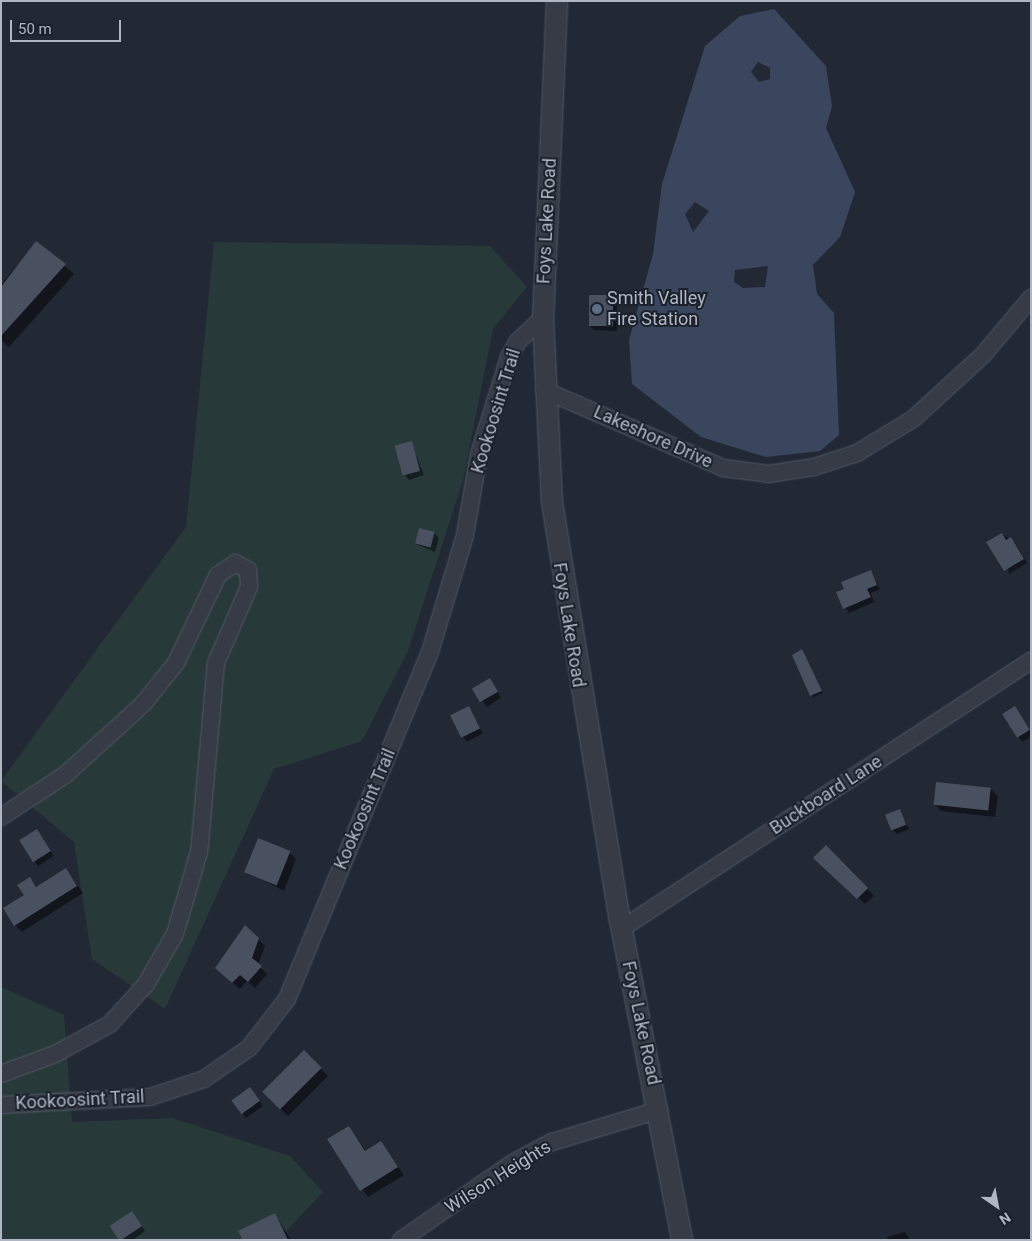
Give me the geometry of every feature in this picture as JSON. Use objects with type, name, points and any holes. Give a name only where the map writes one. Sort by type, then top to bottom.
[{"type":"street","name":"Foys Lake Road","points":[[557,1],[544,318],[544,390],[560,568],[621,928],[659,1110],[682,1240]]},
{"type":"street","name":"Lakeshore Drive","points":[[544,390],[723,468],[769,474],[806,469],[857,453],[913,419],[983,354],[1031,298]]},
{"type":"street","name":"Kookoosint Trail","points":[[1,1105],[141,1098],[169,1092],[204,1079],[235,1060],[282,1007],[315,937],[430,652],[465,535],[479,454],[509,357],[518,341],[544,318]]},
{"type":"street","name":"Kookoosint Trail","points":[[1,817],[65,774],[143,704],[176,663],[218,575],[234,563],[248,570],[249,587],[216,663],[199,852],[175,934],[146,984],[110,1024],[55,1054],[1,1074]]},
{"type":"street","name":"Buckboard Lane","points":[[621,928],[1031,661]]},
{"type":"street","name":"Wilson Heights","points":[[402,1240],[514,1162],[552,1142],[659,1110]]},
{"type":"shaded area","points":[[214,242],[490,246],[527,287],[493,329],[463,480],[408,651],[362,741],[274,769],[165,1009],[92,959],[74,842],[1,781],[186,527]]},
{"type":"shaded area","points":[[1,987],[64,1015],[72,1122],[172,1118],[290,1156],[323,1192],[278,1240],[1,1240]]},
{"type":"water","points":[[774,9],[826,66],[832,106],[826,128],[855,192],[840,237],[813,265],[817,294],[834,313],[839,435],[820,451],[766,457],[701,437],[632,384],[629,340],[653,254],[662,184],[705,46],[740,16]],"holes":[[[758,62],[770,68],[770,79],[759,82],[751,72]],[[695,202],[709,211],[693,232],[685,214]],[[768,266],[765,287],[743,288],[734,282],[735,270]]]},
{"type":"building","points":[[36,241],[66,264],[1,336],[1,287]]},
{"type":"building","points":[[589,295],[613,295],[613,326],[589,326]]},
{"type":"building","points":[[412,441],[420,471],[403,476],[395,446]]},
{"type":"building","points":[[419,528],[435,532],[431,547],[415,544]]},
{"type":"building","points":[[1002,533],[1006,540],[1011,537],[1024,559],[1004,571],[986,542]]},
{"type":"building","points":[[871,570],[877,585],[867,589],[871,597],[843,609],[836,592],[844,589],[841,582]]},
{"type":"building","points":[[802,649],[822,691],[810,696],[792,655]]},
{"type":"building","points":[[490,678],[498,692],[480,702],[472,688]]},
{"type":"building","points":[[469,706],[480,728],[461,738],[450,715]]},
{"type":"building","points":[[1015,706],[1030,730],[1017,738],[1002,714]]},
{"type":"building","points":[[936,782],[991,788],[988,811],[934,805]]},
{"type":"building","points":[[900,809],[906,825],[891,831],[885,815]]},
{"type":"building","points":[[37,829],[51,851],[33,862],[19,840]]},
{"type":"building","points":[[258,838],[290,851],[277,885],[244,872]]},
{"type":"building","points":[[826,845],[868,888],[857,899],[813,858]]},
{"type":"building","points":[[66,868],[77,886],[14,926],[3,908],[24,895],[17,885],[30,877],[36,887]]},
{"type":"building","points":[[245,925],[259,938],[252,958],[262,966],[248,982],[240,975],[232,983],[215,968]]},
{"type":"building","points":[[304,1050],[322,1068],[280,1109],[262,1092]]},
{"type":"building","points":[[250,1087],[260,1101],[241,1114],[231,1101]]},
{"type":"building","points":[[349,1126],[365,1151],[381,1141],[398,1167],[360,1191],[327,1139]]},
{"type":"building","points":[[132,1211],[142,1226],[121,1240],[119,1240],[110,1226]]},
{"type":"building","points":[[275,1213],[288,1240],[243,1240],[238,1231]]},
{"type":"place","name":"Smith Valley Fire Station","points":[[597,309]]}]
